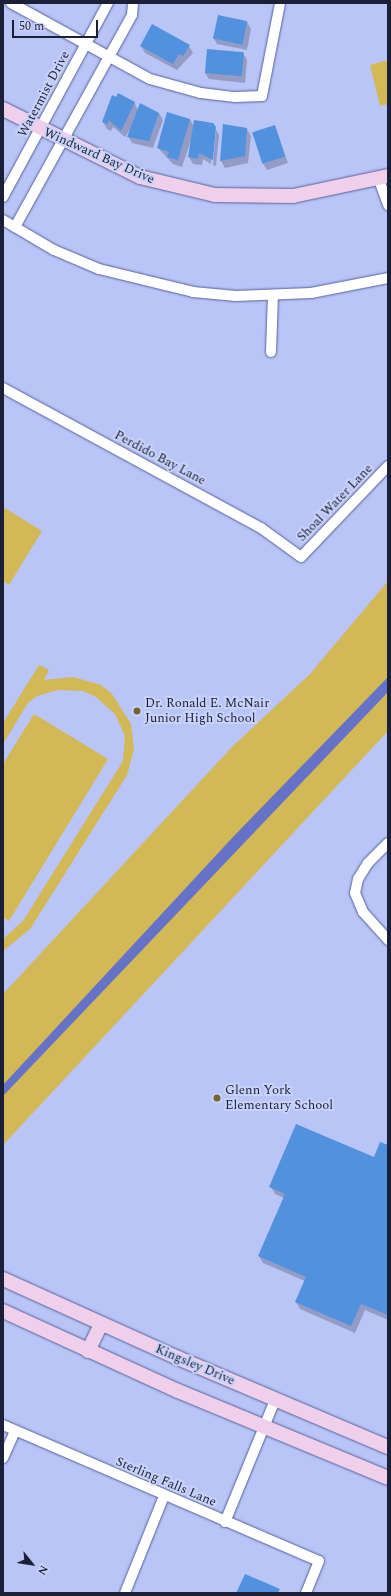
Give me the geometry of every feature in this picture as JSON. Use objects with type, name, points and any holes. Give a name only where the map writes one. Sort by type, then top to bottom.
[{"type":"main road","name":"Windward Bay Drive","points":[[3,109],[62,140],[140,176],[215,195],[293,196],[383,178]]},
{"type":"main road","name":"Kingsley Drive","points":[[3,1278],[101,1324],[388,1448]]},
{"type":"main road","points":[[3,1311],[88,1351],[388,1478]]},
{"type":"main road","points":[[88,1351],[101,1324]]},
{"type":"street","points":[[11,3],[108,56],[174,87],[201,93],[262,96],[280,3]]},
{"type":"street","name":"Watermist Drive","points":[[3,197],[108,3]]},
{"type":"street","points":[[15,227],[108,56],[132,15],[133,3]]},
{"type":"street","points":[[383,178],[388,205]]},
{"type":"street","points":[[3,220],[80,260],[147,282],[193,292],[273,295],[311,293],[388,278]]},
{"type":"street","points":[[272,352],[273,295]]},
{"type":"street","name":"Perdido Bay Lane","points":[[3,388],[262,528],[301,557]]},
{"type":"street","name":"Shoal Water Lane","points":[[301,557],[388,466]]},
{"type":"street","points":[[388,843],[358,879],[355,893],[363,912],[388,940]]},
{"type":"street","points":[[225,1522],[274,1400]]},
{"type":"street","name":"Sterling Falls Lane","points":[[3,1426],[319,1561],[306,1593]]},
{"type":"street","points":[[3,1458],[16,1431]]},
{"type":"street","points":[[125,1593],[164,1496]]},
{"type":"shaded area","points":[[388,60],[388,104],[380,106],[370,65]]},
{"type":"shaded area","points":[[3,507],[42,531],[9,585],[3,581]]},
{"type":"shaded area","points":[[388,581],[388,731],[3,1145],[3,994],[232,747],[310,674]]},
{"type":"shaded area","points":[[39,665],[49,670],[44,680],[73,677],[101,685],[112,694],[131,724],[134,749],[127,775],[30,929],[3,951],[3,939],[23,921],[123,761],[125,736],[115,714],[96,697],[83,691],[58,690],[37,696],[28,703],[3,744],[3,723]]},
{"type":"shaded area","points":[[34,714],[108,759],[9,921],[3,917],[3,764]]},
{"type":"water","points":[[388,677],[388,692],[3,1096],[3,1085],[233,837]]},
{"type":"building","points":[[218,15],[247,21],[242,45],[213,38]]},
{"type":"building","points":[[152,24],[190,45],[183,56],[179,54],[173,64],[140,46]]},
{"type":"building","points":[[207,49],[244,52],[242,76],[205,73]]},
{"type":"building","points":[[118,93],[135,102],[121,131],[109,120],[107,124],[102,122],[112,95],[116,97]]},
{"type":"building","points":[[140,103],[159,113],[149,141],[127,137]]},
{"type":"building","points":[[167,112],[190,119],[178,160],[167,157],[169,152],[157,148]]},
{"type":"building","points":[[194,120],[213,123],[216,127],[213,160],[199,153],[198,159],[188,157]]},
{"type":"building","points":[[223,124],[247,128],[245,156],[220,161]]},
{"type":"building","points":[[275,125],[285,156],[262,164],[252,132]]},
{"type":"building","points":[[296,1124],[374,1157],[380,1142],[388,1145],[388,1315],[361,1304],[351,1326],[295,1302],[306,1277],[258,1256],[285,1194],[269,1187]]},
{"type":"building","points":[[245,1574],[280,1589],[278,1593],[236,1593]]},
{"type":"place","name":"Dr. Ronald E. McNair Junior High School","points":[[137,711]]},
{"type":"place","name":"Glenn York Elementary School","points":[[217,1098]]}]
